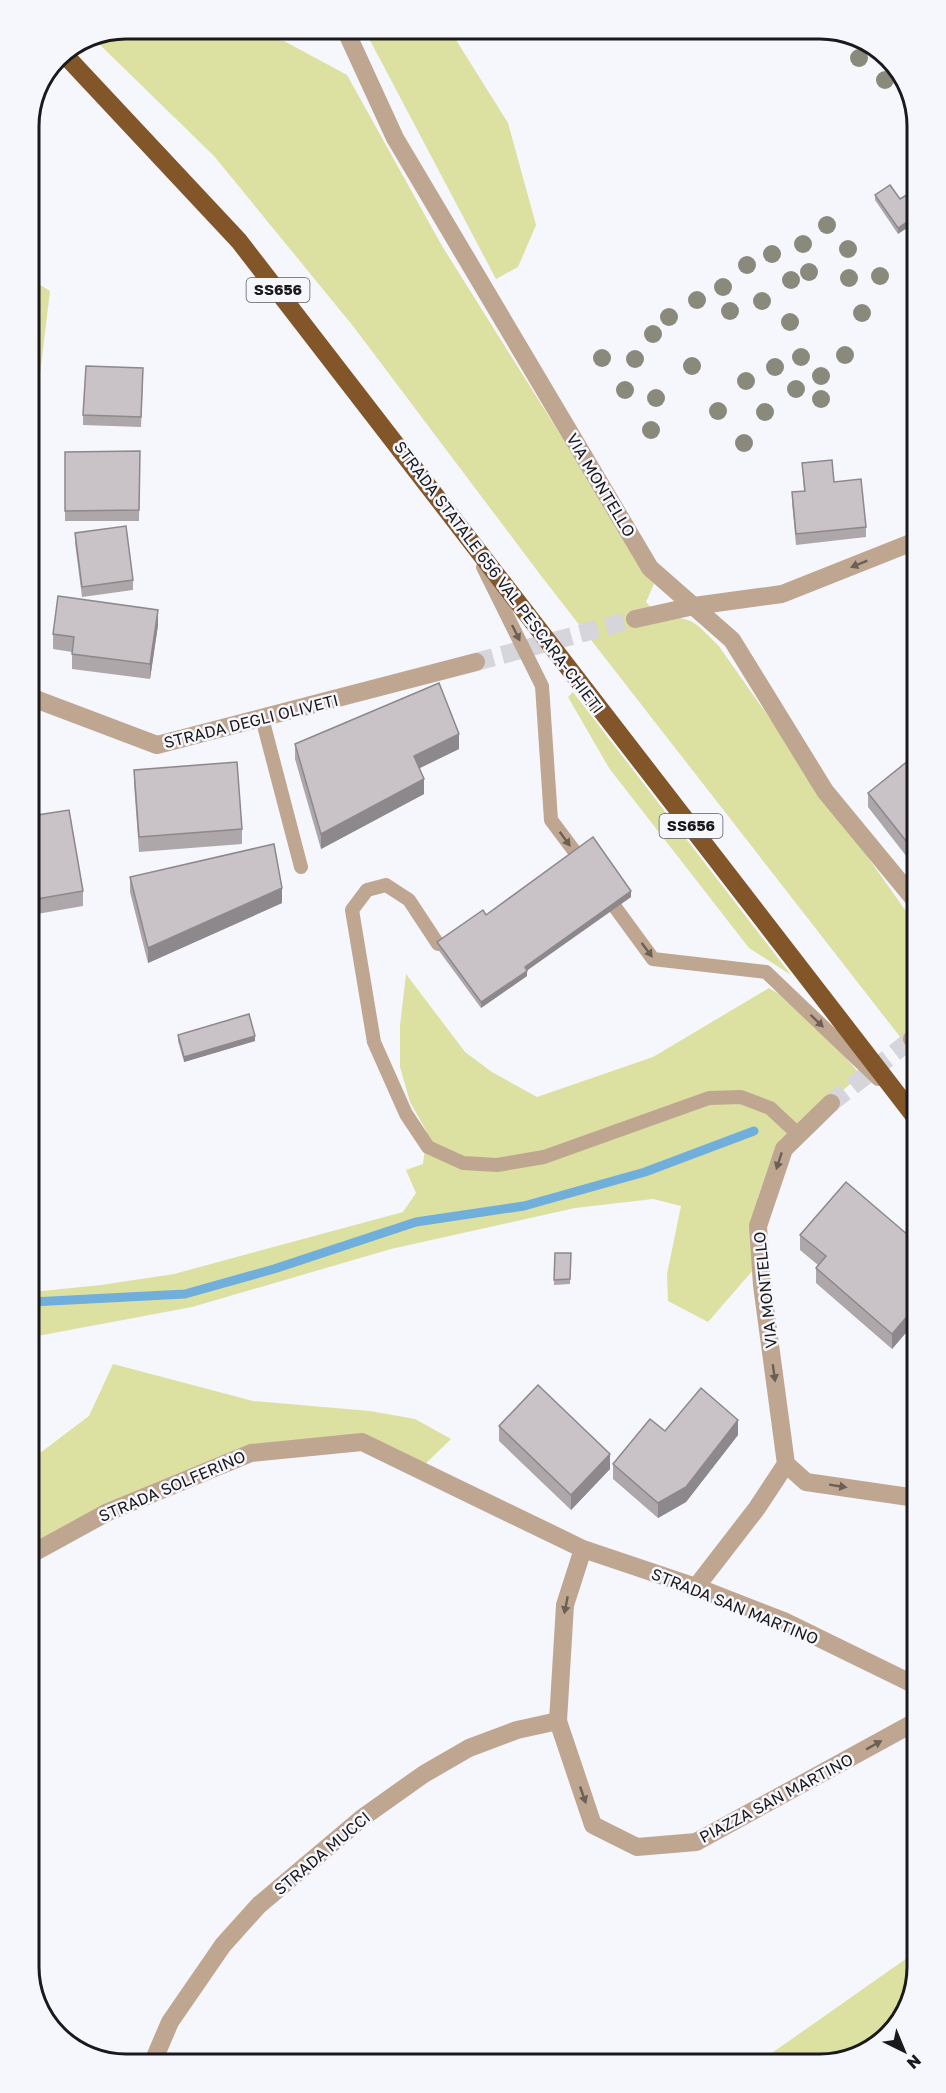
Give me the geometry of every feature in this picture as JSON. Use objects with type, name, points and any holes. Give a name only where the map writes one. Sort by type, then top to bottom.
[{"type":"highway","name":"STRADA STATALE 656 VAL PESCARA-CHIETI","points":[[70,60],[239,241],[907,1107]]},
{"type":"street","name":"VIA MONTELLO","points":[[350,39],[394,138],[650,568],[732,640],[825,792],[907,889]]},
{"type":"street","points":[[635,619],[694,606],[782,594],[907,545]]},
{"type":"street","name":"STRADA DEGLI OLIVETI","points":[[39,700],[157,745],[476,662]]},
{"type":"street","name":"VIA MONTELLO","points":[[786,1464],[762,1285],[758,1226],[784,1149],[831,1103]]},
{"type":"street","name":"STRADA SOLFERINO","points":[[39,1550],[108,1512],[251,1453],[362,1442],[583,1549]]},
{"type":"street","points":[[696,1587],[786,1464],[806,1482],[907,1497]]},
{"type":"street","name":"STRADA SAN MARTINO","points":[[583,1549],[696,1587],[786,1622],[907,1681]]},
{"type":"street","name":"PIAZZA SAN MARTINO","points":[[583,1549],[565,1605],[558,1721],[593,1825],[637,1847],[696,1842],[907,1731]]},
{"type":"street","name":"STRADA MUCCI","points":[[157,2054],[170,2022],[223,1945],[260,1905],[362,1818],[424,1774],[469,1748],[517,1730],[558,1721]]},
{"type":"lane","points":[[472,543],[542,686],[551,820],[574,852]]},
{"type":"lane","points":[[262,718],[301,867]]},
{"type":"lane","points":[[438,944],[409,900],[386,885],[367,890],[352,909],[374,1042],[406,1114],[428,1147],[463,1163],[497,1165],[544,1157],[709,1098],[741,1097],[770,1108],[798,1134]]},
{"type":"lane","points":[[612,903],[653,958],[765,972],[907,1108]]},
{"type":"green space","points":[[126,39],[274,39],[284,41],[347,75],[442,246],[654,584],[646,602],[660,618],[680,618],[693,622],[718,645],[907,913],[907,1046],[542,577],[353,326],[214,156],[99,44]]},
{"type":"green space","points":[[369,39],[455,39],[508,123],[536,225],[518,267],[496,279]]},
{"type":"green space","points":[[39,284],[50,291],[39,383]]},
{"type":"green space","points":[[573,692],[791,975],[749,948],[609,768],[568,697]]},
{"type":"green space","points":[[406,974],[465,1052],[492,1072],[537,1097],[653,1057],[769,988],[807,1017],[861,1075],[776,1146],[758,1197],[754,1269],[708,1322],[668,1301],[667,1274],[681,1206],[653,1199],[575,1208],[391,1249],[192,1307],[39,1336],[39,1291],[174,1274],[403,1212],[416,1193],[406,1170],[423,1164],[427,1132],[410,1102],[400,1067],[400,1026]]},
{"type":"green space","points":[[113,1364],[253,1401],[370,1411],[415,1419],[451,1439],[421,1468],[360,1440],[250,1449],[39,1544],[39,1454],[89,1416]]},
{"type":"green space","points":[[907,1958],[906,1979],[902,1995],[889,2020],[874,2021],[874,2034],[859,2045],[837,2052],[771,2054]]},
{"type":"building","points":[[890,185],[900,199],[907,195],[907,222],[898,228],[875,195]]},
{"type":"building","points":[[86,366],[143,368],[141,417],[83,415]]},
{"type":"building","points":[[140,451],[139,510],[65,511],[65,452]]},
{"type":"building","points":[[832,460],[834,482],[861,479],[866,527],[796,534],[792,492],[805,491],[802,463]]},
{"type":"building","points":[[126,526],[133,580],[82,587],[75,533]]},
{"type":"building","points":[[58,596],[158,610],[150,664],[72,654],[74,637],[53,634]]},
{"type":"building","points":[[439,683],[459,734],[414,756],[424,779],[321,834],[295,744]]},
{"type":"building","points":[[237,762],[242,829],[139,837],[134,770]]},
{"type":"building","points":[[907,762],[907,842],[868,793]]},
{"type":"building","points":[[69,810],[83,891],[39,899],[39,815]]},
{"type":"building","points":[[593,837],[631,891],[525,967],[527,971],[481,1002],[437,942],[483,910],[486,915]]},
{"type":"building","points":[[274,844],[282,888],[148,948],[130,877]]},
{"type":"building","points":[[249,1014],[255,1036],[184,1057],[178,1035]]},
{"type":"building","points":[[846,1182],[907,1234],[907,1316],[892,1334],[816,1268],[826,1256],[800,1235]]},
{"type":"building","points":[[555,1253],[571,1253],[570,1279],[554,1280]]},
{"type":"building","points":[[538,1385],[610,1454],[571,1495],[499,1426]]},
{"type":"building","points":[[701,1388],[738,1420],[686,1487],[658,1503],[613,1464],[650,1419],[665,1431]]},
{"type":"waterway","points":[[39,1302],[185,1294],[274,1269],[416,1222],[524,1206],[645,1172],[754,1131]]},
{"type":"tunnel","points":[[476,662],[635,619]]},
{"type":"tunnel","points":[[831,1103],[907,1043]]}]
